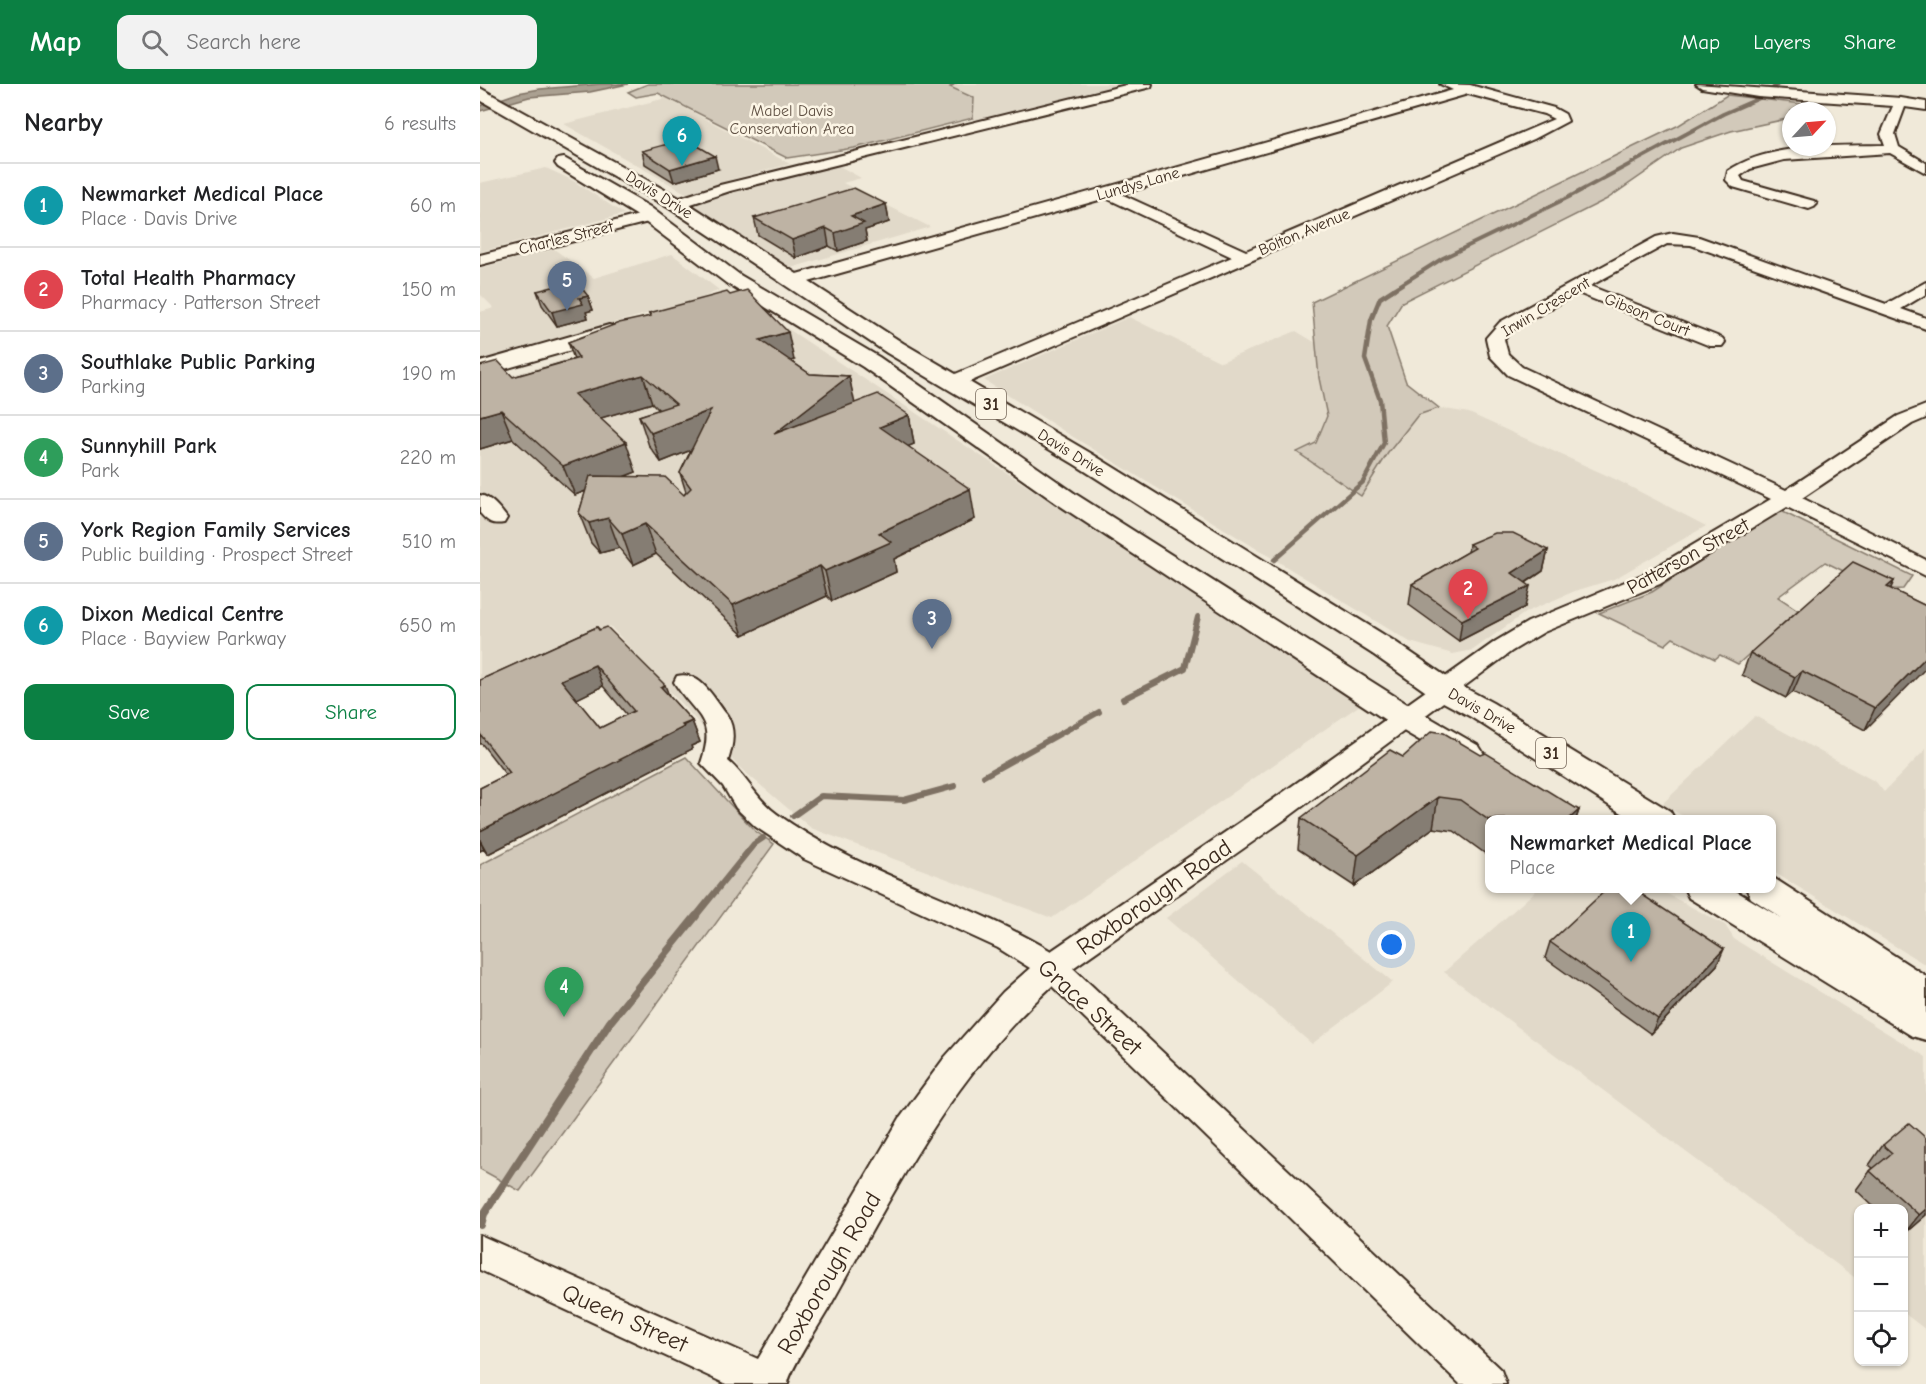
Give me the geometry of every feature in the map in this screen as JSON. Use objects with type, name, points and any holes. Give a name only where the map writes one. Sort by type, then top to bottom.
[{"type":"main road","name":"Davis Drive","points":[[484,96],[676,204],[895,348],[1083,459],[1384,648],[1443,688],[1652,815]]},
{"type":"main road","name":"Davis Drive","points":[[547,154],[651,217],[752,292],[871,363],[1068,500],[1404,717],[1497,771]]},
{"type":"main road","points":[[724,300],[792,281]]},
{"type":"main road","points":[[480,369],[627,327]]},
{"type":"main road","points":[[1709,893],[1926,1024]]},
{"type":"main road","points":[[1771,893],[1926,996]]},
{"type":"street","points":[[676,204],[725,188],[1146,84]]},
{"type":"street","points":[[1446,84],[1466,90]]},
{"type":"street","name":"Lundys Lane","points":[[792,281],[1483,84]]},
{"type":"street","points":[[1702,84],[1772,96],[1843,97],[1926,106]]},
{"type":"street","name":"Bolton Avenue","points":[[953,382],[1561,121],[1560,117],[1549,111],[1466,90]]},
{"type":"street","points":[[1893,149],[1888,134],[1901,102]]},
{"type":"street","points":[[1809,204],[1738,184],[1733,180],[1733,174],[1750,165],[1800,153],[1893,149],[1926,169]]},
{"type":"street","points":[[1107,193],[1246,257]]},
{"type":"street","name":"Charles Street","points":[[480,260],[651,217]]},
{"type":"street","name":"Irwin Crescent","points":[[1926,324],[1693,240],[1680,238],[1662,240],[1506,326],[1495,338],[1499,356],[1515,371],[1786,499],[1926,569]]},
{"type":"street","name":"Gibson Court","points":[[1577,287],[1716,342]]},
{"type":"street","points":[[1888,310],[1926,287]]},
{"type":"street","name":"Patterson Street","points":[[1404,717],[1443,688],[1536,627],[1652,579],[1786,499],[1905,420],[1926,411]]},
{"type":"street","points":[[1905,420],[1926,429]]},
{"type":"street","points":[[480,501],[496,518]]},
{"type":"street","name":"Grace Street","points":[[686,682],[718,722],[722,742],[714,763],[732,778],[745,801],[766,820],[814,852],[1008,939],[1052,967],[1487,1384]]},
{"type":"street","name":"Roxborough Road","points":[[767,1383],[912,1129],[956,1067],[1014,1001],[1052,967],[1281,808],[1404,717]]},
{"type":"street","name":"Queen Street","points":[[480,1252],[767,1383]]},
{"type":"shaded area","points":[[601,84],[628,84],[590,92],[529,97],[480,111],[480,106],[518,93]]},
{"type":"shaded area","points":[[955,84],[1127,84],[978,120],[973,118],[974,98],[949,86]]},
{"type":"shaded area","points":[[666,98],[790,164],[730,180],[691,196],[564,124]]},
{"type":"shaded area","points":[[834,163],[861,178],[843,183],[930,227],[784,270],[687,206],[693,201]]},
{"type":"shaded area","points":[[546,168],[572,180],[624,214],[480,252],[480,183]]},
{"type":"shaded area","points":[[554,249],[594,278],[672,254],[719,290],[700,299],[480,360],[480,312],[494,308],[480,294],[480,268]]},
{"type":"shaded area","points":[[753,306],[1360,705],[1052,918],[811,828],[739,767],[610,626],[480,683],[480,384]]},
{"type":"shaded area","points":[[1129,317],[1221,362],[1296,331],[1316,343],[1319,378],[1327,417],[1316,443],[1298,451],[1361,496],[1388,453],[1418,415],[1439,408],[1469,413],[1617,480],[1706,526],[1614,579],[1575,591],[1526,612],[1473,650],[1453,654],[1410,642],[984,380]]},
{"type":"shaded area","points":[[1755,716],[1876,782],[1884,792],[1926,749],[1926,965],[1776,873],[1776,815],[1681,815],[1662,804]]},
{"type":"shaded area","points":[[1242,861],[1393,982],[1312,1044],[1166,918]]},
{"type":"shaded area","points":[[1533,893],[1665,893],[1725,925],[1734,939],[1926,1057],[1926,1330],[1908,1316],[1908,1204],[1854,1204],[1854,1277],[1444,972]]},
{"type":"green space","name":"Mabel Davis Conservation Area","points":[[648,84],[955,84],[950,87],[974,98],[973,118],[854,148],[787,158],[658,93],[636,97],[628,92]]},
{"type":"green space","points":[[1727,95],[1786,102],[1782,102],[1782,120],[1731,131],[1681,148],[1607,199],[1402,302],[1387,326],[1406,382],[1439,408],[1418,415],[1388,453],[1361,496],[1297,452],[1316,443],[1327,416],[1319,378],[1312,302],[1679,125]]},
{"type":"green space","points":[[1779,510],[1912,576],[1903,589],[1893,589],[1872,584],[1825,562],[1778,597],[1798,610],[1738,664],[1720,655],[1715,659],[1673,638],[1665,645],[1599,613],[1652,592]]},
{"type":"green space","points":[[686,757],[755,831],[774,844],[520,1191],[480,1169],[480,865]]},
{"type":"building","points":[[686,139],[715,156],[670,169],[642,151]]},
{"type":"building","points":[[854,188],[886,204],[851,216],[864,223],[835,233],[826,228],[792,240],[754,218]]},
{"type":"building","points":[[576,281],[588,296],[579,298],[583,304],[552,312],[537,291]]},
{"type":"building","points":[[747,290],[788,332],[760,340],[810,374],[849,376],[774,434],[878,394],[909,415],[880,427],[970,489],[879,533],[891,542],[825,571],[820,566],[733,605],[645,524],[622,534],[608,518],[589,523],[579,513],[590,476],[665,477],[684,495],[691,488],[680,473],[711,410],[651,433],[639,416],[676,404],[643,375],[574,394],[626,442],[563,466],[501,410],[480,416],[480,366],[498,361],[513,377],[579,358],[568,342],[619,323],[651,316],[649,313],[727,292],[730,295]]},
{"type":"building","points":[[1495,533],[1513,533],[1548,550],[1512,573],[1530,586],[1462,620],[1412,584],[1475,548],[1469,544]]},
{"type":"building","points":[[1853,562],[1894,581],[1887,587],[1926,606],[1926,657],[1875,708],[1802,671],[1795,677],[1750,653]]},
{"type":"building","points":[[597,627],[599,630],[607,627],[665,685],[661,687],[692,721],[480,831],[480,788],[510,773],[480,734],[480,680]],"holes":[[[595,665],[634,711],[600,728],[561,680]]]},
{"type":"building","points":[[1432,731],[1444,733],[1481,755],[1486,753],[1579,810],[1573,815],[1485,815],[1485,818],[1460,800],[1438,797],[1358,855],[1301,818],[1390,750],[1403,757]]},
{"type":"building","points":[[1603,893],[1640,893],[1724,949],[1658,1019],[1550,942]]},
{"type":"building","points":[[1909,1123],[1926,1138],[1926,1209],[1919,1215],[1870,1171],[1892,1153],[1883,1145]]},
{"type":"waterway","points":[[1391,291],[1443,258],[1569,197],[1723,114],[1762,97],[1778,84]]},
{"type":"waterway","points":[[1274,560],[1363,482],[1384,443],[1380,400],[1365,359],[1371,320],[1380,298],[1394,289]]},
{"type":"waterway","points":[[1123,699],[1185,668],[1198,617]]},
{"type":"waterway","points":[[984,776],[1099,712]]},
{"type":"waterway","points":[[793,816],[821,796],[904,800],[955,786]]},
{"type":"waterway","points":[[695,917],[754,844],[763,838]]},
{"type":"waterway","points":[[481,1225],[484,1214],[610,1022],[696,916]]},
{"type":"place","name":"Dixon Medical Centre","points":[[682,166]]},
{"type":"place","name":"York Region Family Services","points":[[567,311]]},
{"type":"place","name":"Total Health Pharmacy","points":[[1468,619]]},
{"type":"place","name":"Southlake Public Parking","points":[[932,649]]},
{"type":"place","name":"Newmarket Medical Place","points":[[1631,962]]},
{"type":"place","name":"Sunnyhill Park","points":[[564,1017]]}]
